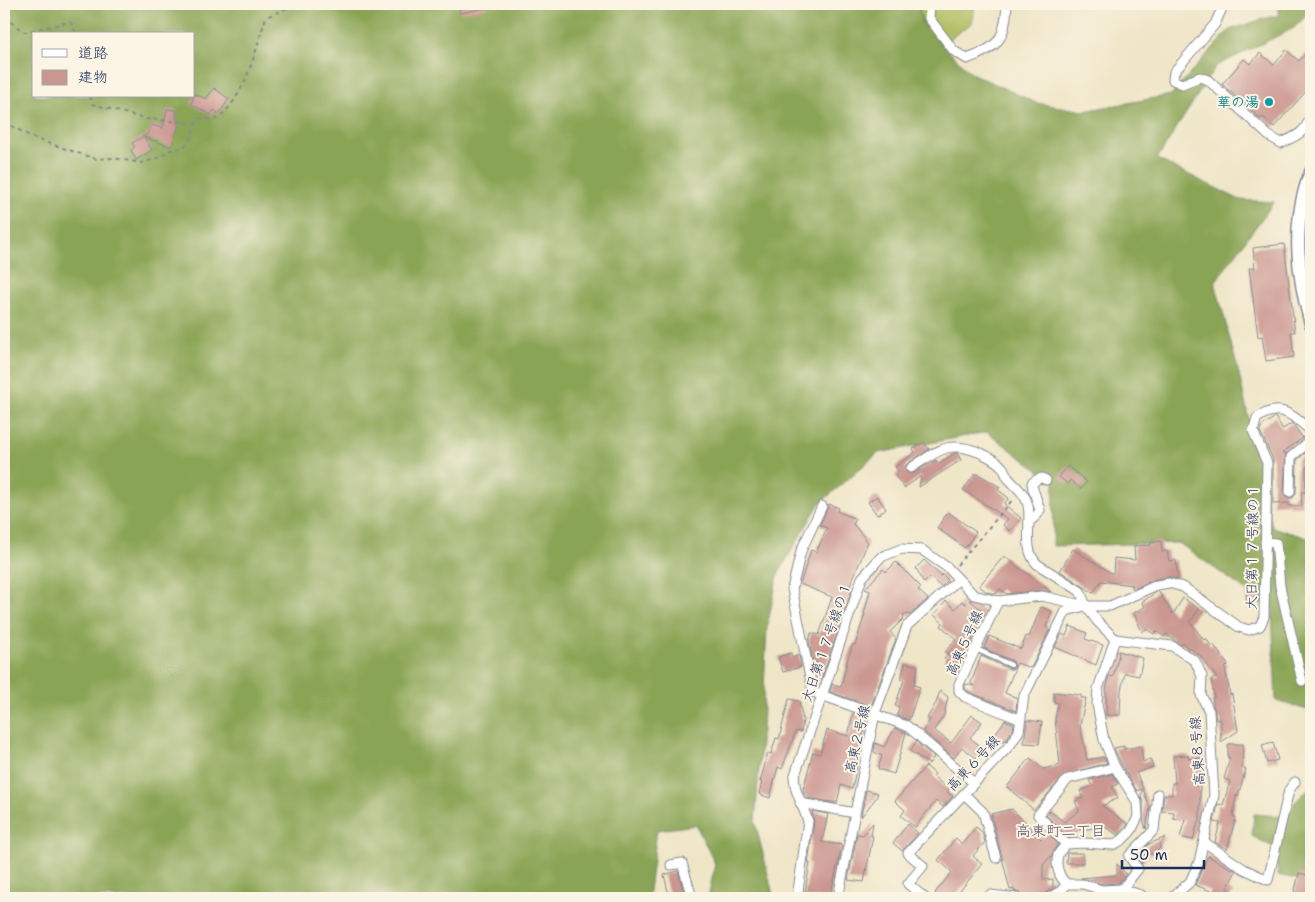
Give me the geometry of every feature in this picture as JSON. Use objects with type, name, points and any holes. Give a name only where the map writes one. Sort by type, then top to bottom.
[{"type":"street","points":[[930,4],[929,18],[954,50],[967,59],[986,52],[1001,36],[1006,24],[1007,4]]},
{"type":"street","points":[[1224,4],[1215,24],[1174,72],[1174,80],[1182,84],[1200,77],[1208,80],[1269,136],[1281,143],[1300,135],[1309,123],[1311,116]]},
{"type":"street","points":[[1311,172],[1302,205],[1298,237],[1298,260],[1304,298],[1311,324]]},
{"type":"street","name":"大日第１７号線の１","points":[[797,898],[808,821],[800,803],[794,778],[862,578],[881,557],[901,549],[922,550],[937,559],[974,595],[998,601],[1042,596],[1086,606],[1110,606],[1157,585],[1169,583],[1183,587],[1239,627],[1249,630],[1260,626],[1264,617],[1267,463],[1253,431],[1257,418],[1265,412],[1278,409],[1290,414],[1311,431]]},
{"type":"street","points":[[1290,492],[1291,458],[1311,440]]},
{"type":"street","points":[[911,468],[941,449],[958,446],[993,459],[1025,495],[1029,511],[1029,548],[1032,558],[1037,564],[1080,590],[1086,606],[1096,621],[1115,639],[1098,690],[1098,704],[1104,740],[1115,768],[1137,802],[1138,817],[1131,830],[1122,840],[1112,845],[1066,844],[1038,815],[1068,779],[1115,768]]},
{"type":"street","points":[[1029,522],[1040,510],[1032,483],[1042,478],[1046,480]]},
{"type":"street","points":[[822,506],[801,551],[792,589],[813,692],[907,726],[974,783]]},
{"type":"street","points":[[1265,542],[1276,543],[1280,586],[1302,681]]},
{"type":"street","name":"高東２号線","points":[[838,898],[875,713],[907,626],[958,580]]},
{"type":"street","name":"高東５号線","points":[[998,601],[959,684],[959,691],[965,697],[1019,719]]},
{"type":"street","name":"高東６号線","points":[[925,898],[908,884],[923,866],[908,853],[1011,744],[1019,731],[1019,719],[1024,696],[1066,611],[1086,606]]},
{"type":"street","name":"高東８号線","points":[[1115,639],[1172,646],[1195,661],[1202,676],[1201,695],[1209,711],[1214,795],[1199,862],[1190,882],[1171,898]]},
{"type":"street","points":[[1204,842],[1244,869],[1268,880],[1289,790],[1295,782]]},
{"type":"street","points":[[964,794],[984,812],[996,858]]},
{"type":"street","points":[[1122,889],[1138,869],[1129,856],[1154,830],[1158,794]]},
{"type":"street","points":[[800,803],[855,813]]},
{"type":"street","points":[[1066,844],[1058,855],[1058,869],[1062,880],[1067,884],[1083,884],[1102,890],[1122,889],[1141,895],[1144,898]]},
{"type":"street","points":[[671,865],[682,863],[692,898]]},
{"type":"street","points":[[1049,898],[1061,891],[1067,884]]},
{"type":"street","points":[[987,898],[990,895],[1017,898]]},
{"type":"lane","points":[[976,649],[1012,665]]},
{"type":"path","points":[[4,122],[36,139],[96,159],[113,158],[142,163],[158,158],[171,150],[183,148],[191,138],[199,118],[215,120],[221,116],[243,88],[266,17],[298,4]]},
{"type":"path","points":[[4,17],[24,32],[70,22],[75,32]]},
{"type":"path","points":[[90,98],[92,104],[146,118],[196,123]]},
{"type":"path","points":[[956,567],[1013,499]]},
{"type":"green space","points":[[4,4],[918,4],[923,26],[971,73],[1036,103],[1084,111],[1171,95],[1229,30],[1279,15],[1279,4],[1311,4],[1311,11],[1294,28],[1216,66],[1157,159],[1240,200],[1274,202],[1215,282],[1239,374],[1272,527],[1311,539],[1311,711],[1276,701],[1272,609],[1179,543],[1053,546],[1054,482],[987,432],[878,453],[819,504],[778,574],[767,627],[755,822],[774,898],[708,898],[715,864],[696,825],[657,830],[648,898],[4,898]]},
{"type":"green space","points":[[920,4],[975,4],[972,23],[935,49],[918,12]]},
{"type":"green space","points":[[1311,786],[1311,855],[1301,880],[1278,875],[1275,848],[1252,836],[1254,814],[1281,816]]},
{"type":"building","points":[[458,4],[485,4],[486,8],[460,13]]},
{"type":"building","name":"華の湯","points":[[1311,47],[1311,86],[1274,127],[1263,117],[1261,119],[1222,84],[1244,59],[1250,64],[1260,53],[1274,65],[1286,50],[1299,61]]},
{"type":"building","points":[[214,88],[229,99],[219,114],[214,110],[211,115],[191,104],[195,94],[206,99]]},
{"type":"building","points":[[167,109],[176,110],[177,124],[179,125],[171,147],[144,137],[152,150],[136,160],[131,150],[135,147],[132,143],[149,133],[151,125],[163,128]]},
{"type":"building","points":[[1284,244],[1295,332],[1291,332],[1294,357],[1266,361],[1262,336],[1258,337],[1249,268],[1255,268],[1253,248]]},
{"type":"building","points":[[1275,417],[1283,429],[1292,423],[1303,438],[1282,453],[1286,453],[1284,492],[1287,498],[1293,498],[1296,493],[1297,460],[1305,453],[1311,454],[1311,467],[1306,467],[1306,492],[1301,492],[1302,506],[1289,506],[1289,503],[1273,504],[1273,459],[1260,431],[1261,427]]},
{"type":"building","points":[[924,442],[929,449],[906,465],[905,469],[908,473],[914,473],[936,460],[938,464],[955,453],[957,453],[961,460],[919,487],[921,476],[904,488],[895,475],[899,472],[895,467],[915,452],[913,449]]},
{"type":"building","points":[[1068,466],[1087,482],[1081,489],[1070,480],[1068,484],[1059,477]]},
{"type":"building","points":[[975,474],[1000,487],[998,490],[1009,498],[1004,504],[1021,518],[1010,531],[1003,525],[1008,519],[963,490]]},
{"type":"building","points":[[877,496],[886,509],[877,515],[868,502]]},
{"type":"building","points":[[829,504],[839,508],[837,511],[856,519],[853,524],[868,542],[849,588],[852,589],[822,678],[816,676],[817,662],[813,663],[809,641],[811,633],[819,635],[832,597],[800,584],[811,550],[816,552],[827,528],[820,525]]},
{"type":"building","points":[[948,512],[976,532],[965,548],[937,528]]},
{"type":"building","points":[[1161,541],[1162,552],[1167,551],[1169,561],[1176,560],[1178,579],[1168,577],[1156,579],[1133,589],[1132,585],[1101,581],[1093,593],[1060,571],[1073,549],[1113,574],[1114,558],[1135,560],[1134,546],[1151,545],[1150,543]]},
{"type":"building","points":[[1004,556],[1051,592],[1041,590],[1007,594],[1000,589],[996,594],[987,592],[979,586]]},
{"type":"building","points":[[924,560],[948,580],[941,587],[930,577],[924,583],[916,568]]},
{"type":"building","points":[[896,562],[921,587],[918,590],[928,599],[910,615],[904,614],[903,619],[890,632],[896,639],[871,706],[830,692],[832,684],[841,687],[848,658],[853,644],[855,645],[865,614],[870,591],[865,589],[883,569],[886,572]]},
{"type":"building","points":[[1247,589],[1258,590],[1258,602],[1246,601]]},
{"type":"building","points":[[1158,591],[1173,614],[1183,598],[1199,609],[1190,622],[1204,640],[1206,638],[1211,646],[1213,644],[1228,665],[1225,668],[1230,695],[1232,694],[1238,731],[1221,742],[1221,719],[1216,720],[1212,698],[1214,697],[1211,679],[1217,678],[1198,653],[1197,655],[1183,643],[1181,645],[1166,634],[1164,637],[1156,631],[1154,634],[1146,629],[1142,632],[1134,613],[1145,607],[1142,602]]},
{"type":"building","points":[[970,600],[985,613],[957,671],[944,659],[948,654],[945,652],[956,639],[941,626],[943,623],[934,615],[946,601],[955,609],[962,601],[966,604]]},
{"type":"building","points":[[1041,607],[1052,611],[1046,627],[1050,629],[1031,668],[1017,663],[1005,693],[1017,698],[1016,711],[969,692],[965,685],[974,686],[971,683],[981,656],[1009,669],[1013,669],[1015,666],[1013,661],[984,648],[989,636],[1021,649],[1026,636],[1029,637]]},
{"type":"building","points":[[1070,626],[1087,633],[1085,639],[1103,645],[1096,665],[1055,647],[1062,634],[1066,636]]},
{"type":"building","points":[[1118,651],[1143,658],[1139,676],[1125,673],[1121,690],[1120,715],[1106,715],[1106,690],[1109,676],[1113,677],[1119,654]]},
{"type":"building","points":[[791,653],[792,658],[799,655],[801,667],[783,672],[778,657]]},
{"type":"building","points":[[905,663],[918,666],[914,685],[920,687],[909,720],[897,716],[899,707],[895,706],[904,680],[901,679]]},
{"type":"building","points":[[940,691],[948,697],[944,715],[934,730],[951,743],[972,715],[982,722],[970,738],[983,748],[976,758],[962,747],[954,758],[923,731],[930,720],[927,718],[936,703]]},
{"type":"building","points":[[1054,692],[1081,695],[1081,698],[1086,698],[1080,725],[1087,760],[1104,757],[1107,763],[1064,775],[1034,810],[1007,787],[1030,758],[1043,769],[1060,765],[1055,719],[1058,703],[1054,702]]},
{"type":"building","points":[[789,699],[799,701],[803,720],[801,732],[796,731],[782,769],[778,767],[770,798],[759,794],[762,782],[760,782],[768,753],[771,754],[776,738],[779,739]]},
{"type":"building","points":[[853,713],[867,718],[852,789],[841,785],[837,803],[806,798],[803,790],[813,752],[820,754],[827,730],[848,736]]},
{"type":"building","points":[[1005,720],[1014,724],[1013,729],[1005,741],[997,740],[993,737]]},
{"type":"building","points":[[1027,720],[1042,722],[1039,744],[1024,743]]},
{"type":"building","points":[[895,728],[906,733],[894,774],[878,769],[882,756],[874,752],[875,743],[884,747]]},
{"type":"building","points":[[916,742],[934,757],[929,764],[910,751]]},
{"type":"building","points":[[1273,742],[1278,760],[1267,763],[1262,745]]},
{"type":"building","points":[[1228,744],[1243,744],[1242,768],[1246,769],[1238,796],[1236,795],[1233,817],[1236,817],[1227,849],[1215,842],[1220,823],[1214,822],[1218,804],[1223,805],[1230,781],[1224,779],[1230,758],[1228,758]]},
{"type":"building","points":[[1124,746],[1124,749],[1141,746],[1143,762],[1150,759],[1153,767],[1136,773],[1150,808],[1146,829],[1143,820],[1142,789],[1137,791],[1114,748]]},
{"type":"building","points":[[1188,755],[1189,759],[1203,758],[1204,772],[1200,772],[1200,822],[1198,822],[1193,840],[1180,837],[1185,820],[1173,818],[1174,812],[1162,811],[1164,795],[1172,795],[1172,783],[1175,783],[1173,756]]},
{"type":"building","points":[[926,766],[935,774],[933,776],[949,790],[947,792],[953,796],[943,807],[936,801],[915,827],[901,816],[905,810],[895,801]]},
{"type":"building","points":[[1112,774],[1118,784],[1112,787],[1118,798],[1102,806],[1128,824],[1118,835],[1105,827],[1078,830],[1069,838],[1046,815],[1050,811],[1064,822],[1079,811],[1075,801],[1083,798],[1080,791],[1092,786],[1089,780]]},
{"type":"building","points":[[866,790],[878,793],[861,817]]},
{"type":"building","points":[[1012,809],[1041,839],[1047,833],[1058,844],[1043,865],[1043,880],[1053,879],[1053,888],[1044,894],[1023,896],[1014,891],[1014,889],[1010,890],[991,814]]},
{"type":"building","points":[[812,811],[828,814],[822,842],[842,845],[830,898],[804,898],[814,822]]},
{"type":"building","points":[[873,823],[871,836],[873,836],[864,882],[848,880],[857,834],[863,835]]},
{"type":"building","points":[[908,824],[918,833],[902,851],[893,843]]},
{"type":"building","points":[[976,827],[982,832],[985,842],[973,856],[982,864],[954,898],[941,898],[935,893],[952,872],[938,860],[956,838],[962,844]]},
{"type":"building","points":[[1166,837],[1160,844],[1160,848],[1153,855],[1151,853],[1141,863],[1137,857],[1149,844]]},
{"type":"building","points":[[1067,853],[1083,853],[1083,863],[1066,863]]},
{"type":"building","points":[[1208,856],[1236,871],[1227,889],[1233,892],[1230,898],[1207,898],[1211,891],[1195,885]]},
{"type":"building","points":[[1117,864],[1126,874],[1119,883],[1103,884],[1081,878],[1117,875]]},
{"type":"building","points":[[678,871],[685,898],[671,898],[664,875]]},
{"type":"building","points":[[1299,873],[1311,876],[1311,898],[1305,896],[1305,898],[1293,898]]},
{"type":"place","name":"華の湯","points":[[1269,102]]},
{"type":"district","name":"高東町二丁目","points":[[1061,831]]}]
